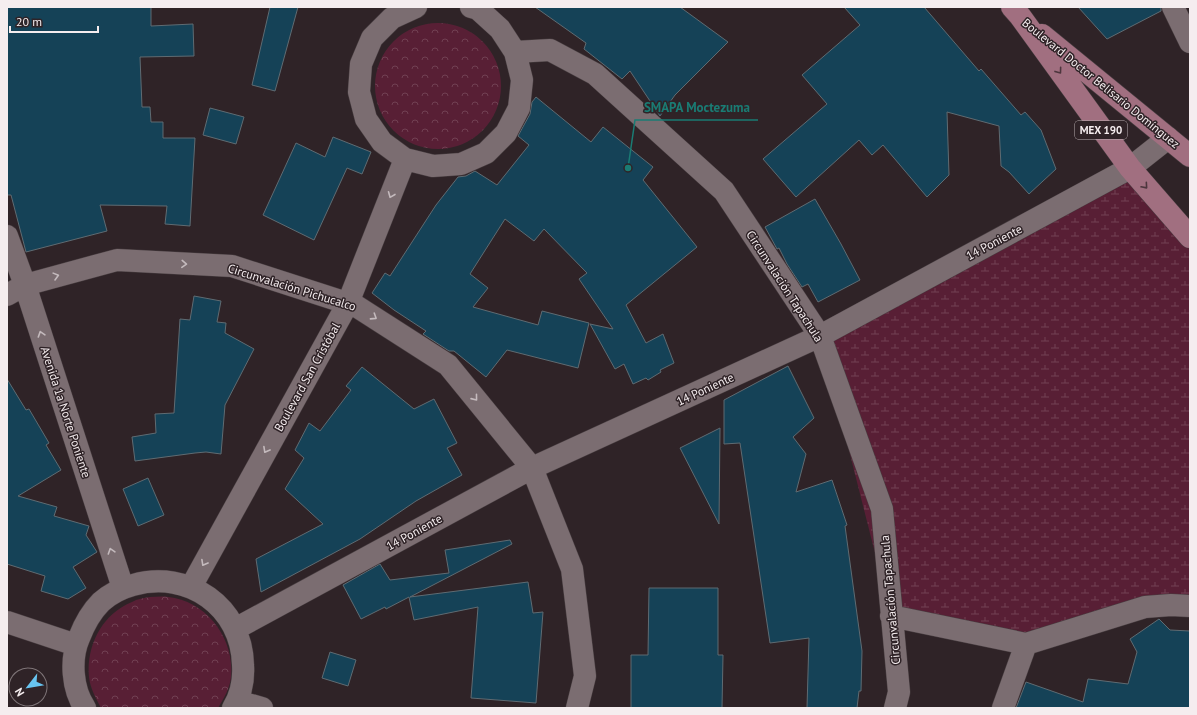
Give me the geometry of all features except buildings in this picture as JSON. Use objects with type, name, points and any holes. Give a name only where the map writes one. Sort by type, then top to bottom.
[{"type":"main road","name":"Boulevard Doctor Belisario Domínguez","points":[[1016,12],[1190,156]]},
{"type":"main road","name":"Boulevard Doctor Belisario Domínguez","points":[[1016,12],[1130,168],[1190,237]]},
{"type":"street","points":[[416,7],[392,18],[372,38],[361,64],[359,92],[366,119],[382,142],[405,159],[433,166],[461,164],[486,153],[506,133],[519,108],[522,80],[515,52],[500,29],[476,8]]},
{"type":"street","points":[[1173,7],[1190,42]]},
{"type":"street","name":"Circunvalación Tapachula","points":[[515,52],[550,50],[595,74],[718,186],[724,192],[820,336],[882,509],[899,692],[895,708]]},
{"type":"street","name":"14 Poniente","points":[[235,629],[532,468],[820,336],[1130,168],[1168,138]]},
{"type":"street","name":"Boulevard San Cristóbal","points":[[191,587],[348,303],[405,159]]},
{"type":"street","name":"Avenida 1a Norte Poniente","points":[[7,236],[16,290],[123,588]]},
{"type":"street","name":"Circunvalación Pichucalco","points":[[16,290],[117,260],[232,266],[356,306],[448,365],[532,468],[572,569],[585,676],[577,708]]},
{"type":"street","points":[[78,706],[74,666],[76,645],[86,622],[102,602],[123,588],[145,582],[168,581],[191,587],[209,597],[224,611],[235,629],[243,652],[244,677],[235,704],[262,708]]},
{"type":"street","points":[[892,616],[1026,644],[1144,607],[1171,605],[1190,606]]},
{"type":"street","points":[[7,622],[76,645]]},
{"type":"street","points":[[1003,708],[1026,644]]},
{"type":"green space","points":[[444,23],[468,30],[483,41],[494,56],[500,74],[500,98],[494,116],[483,131],[468,142],[450,148],[432,149],[408,142],[393,131],[382,116],[376,98],[375,80],[382,56],[393,41],[408,30],[426,24]]},
{"type":"green space","points":[[1130,168],[1190,237],[1190,606],[1026,644],[891,616],[820,336]]},
{"type":"green space","points":[[150,597],[168,597],[182,600],[195,606],[216,624],[228,649],[231,663],[231,677],[228,689],[218,708],[101,708],[92,689],[89,677],[90,654],[93,643],[98,632],[112,614],[121,607],[134,601]]},
{"type":"place","name":"SMAPA Moctezuma","points":[[628,168]]}]
